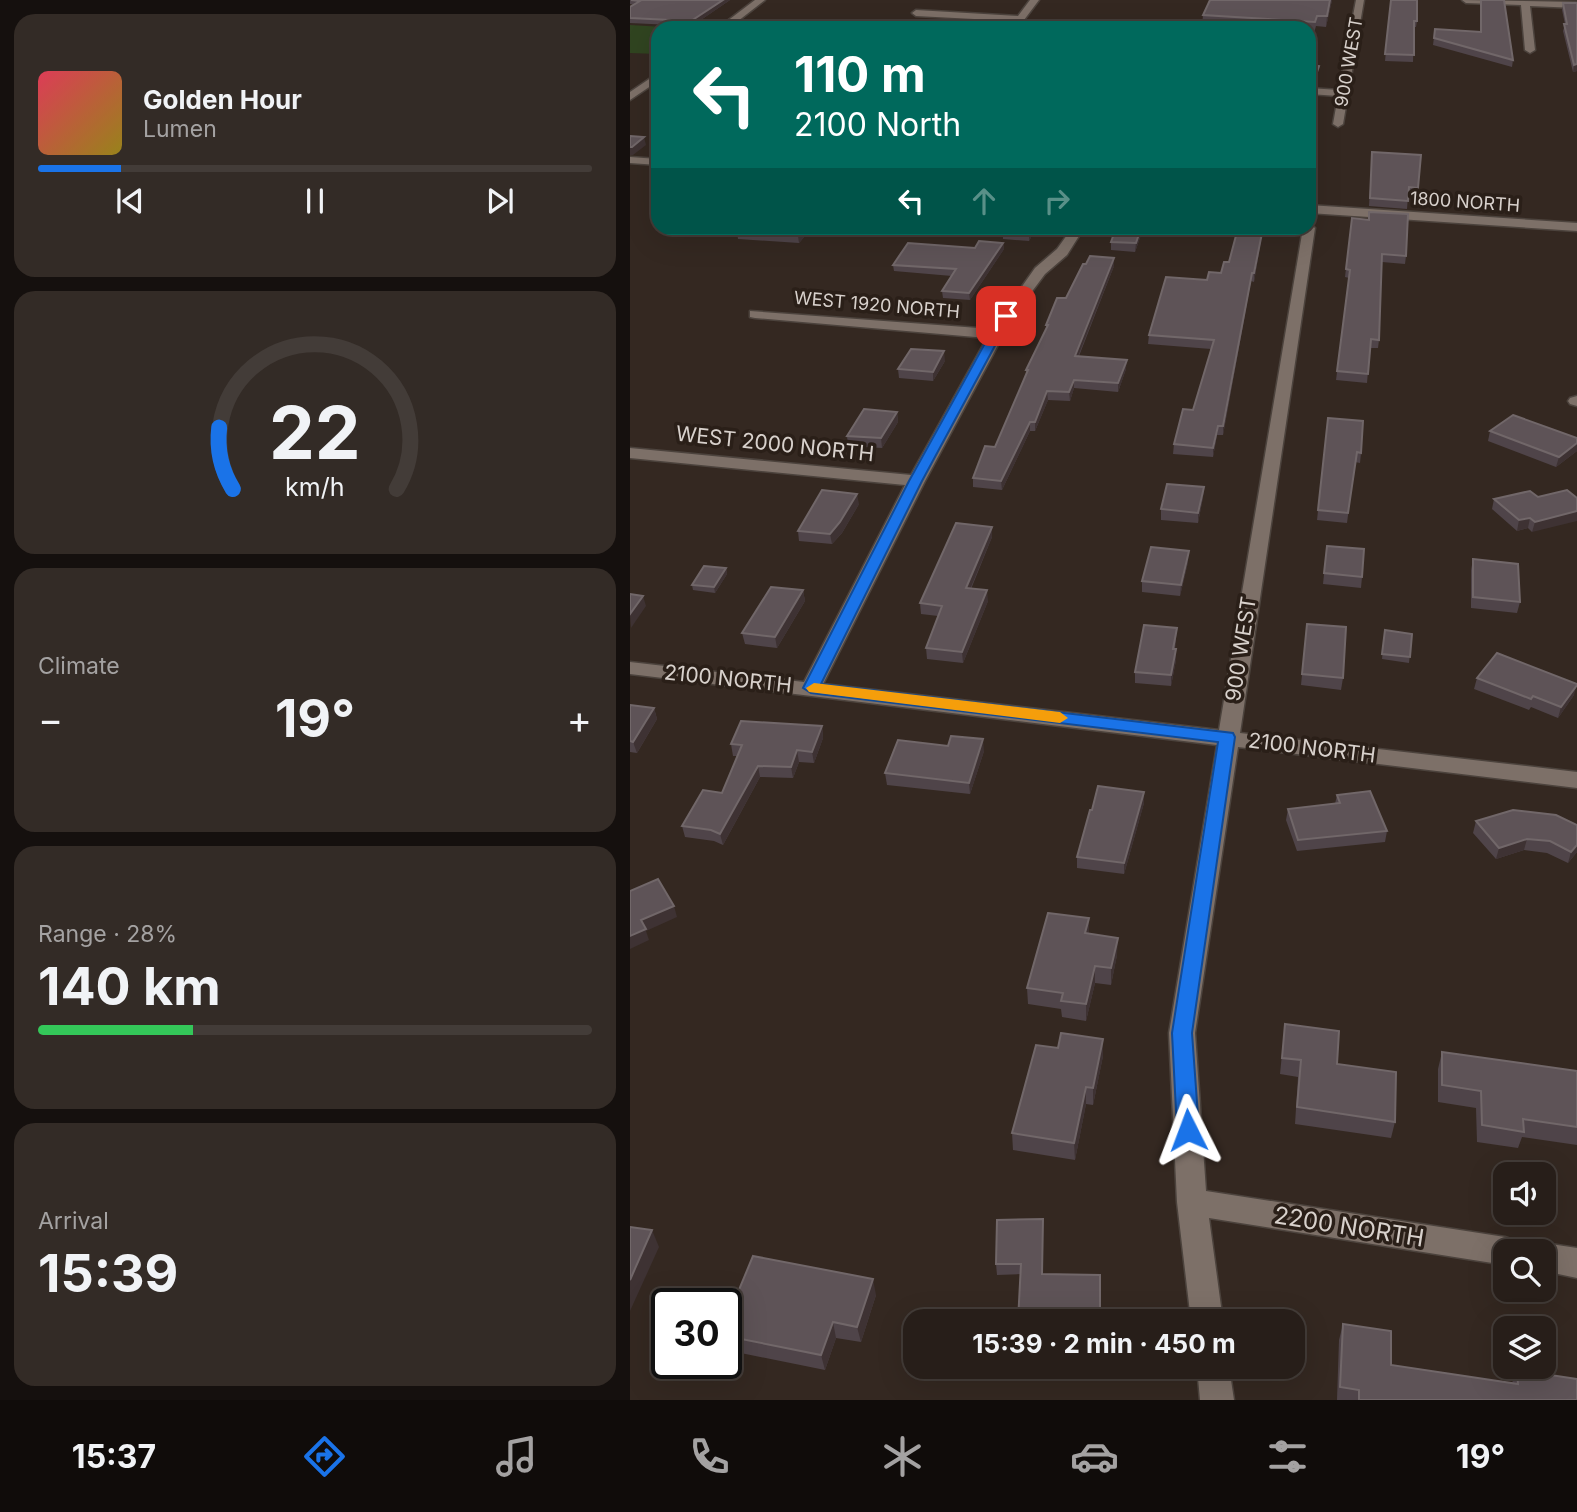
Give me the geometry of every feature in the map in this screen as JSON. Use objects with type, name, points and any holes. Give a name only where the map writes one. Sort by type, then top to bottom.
[{"type":"street","points":[[732,21],[761,0]]},
{"type":"street","points":[[916,13],[1021,19],[1035,0]]},
{"type":"street","name":"900 WEST","points":[[1338,124],[1360,0]]},
{"type":"street","points":[[1465,0],[1577,5]]},
{"type":"street","points":[[1525,1],[1531,50]]},
{"type":"street","points":[[630,97],[651,81]]},
{"type":"street","points":[[1316,91],[1342,93]]},
{"type":"street","points":[[630,160],[651,162]]},
{"type":"street","name":"1800 NORTH","points":[[1316,218],[1577,227]]},
{"type":"street","points":[[811,688],[916,481],[996,334],[1021,293],[1074,235]]},
{"type":"street","name":"900 WEST","points":[[1205,1309],[1192,1202],[1182,1033],[1307,235]]},
{"type":"street","name":"WEST 1920 NORTH","points":[[755,314],[996,334]]},
{"type":"street","name":"WEST 2000 NORTH","points":[[630,453],[916,481]]},
{"type":"street","name":"2100 NORTH","points":[[630,668],[1577,780]]},
{"type":"street","name":"2200 NORTH","points":[[1192,1202],[1493,1249]]},
{"type":"street","points":[[1556,1259],[1577,1263]]},
{"type":"street","points":[[1214,1379],[1217,1400]]},
{"type":"green space","points":[[630,25],[651,26],[651,54],[630,53]]},
{"type":"building","points":[[631,0],[723,0],[691,21],[630,18],[630,7],[640,1]]},
{"type":"building","points":[[1210,0],[1330,0],[1327,16],[1317,16],[1315,21],[1203,15]]},
{"type":"building","points":[[1391,0],[1417,0],[1414,55],[1385,54]]},
{"type":"building","points":[[1481,0],[1504,0],[1513,60],[1434,38],[1435,29],[1481,32]]},
{"type":"building","points":[[1563,3],[1577,3],[1577,64],[1574,65],[1564,24],[1567,24]]},
{"type":"building","points":[[630,136],[644,137],[630,147]]},
{"type":"building","points":[[1372,152],[1421,155],[1418,188],[1409,187],[1408,201],[1370,198]]},
{"type":"building","points":[[1369,212],[1408,214],[1406,256],[1382,254],[1379,340],[1371,339],[1368,374],[1337,371],[1350,270],[1346,269],[1352,218],[1369,220]]},
{"type":"building","points":[[1114,235],[1139,235],[1136,243],[1111,242]]},
{"type":"building","points":[[1236,235],[1262,235],[1223,426],[1218,426],[1213,448],[1174,444],[1183,409],[1193,410],[1214,340],[1149,335],[1166,277],[1207,280],[1209,272],[1221,273],[1224,262],[1229,262]]},
{"type":"building","points":[[979,241],[1003,243],[969,293],[942,291],[956,269],[893,265],[908,243],[975,248]]},
{"type":"building","points":[[1090,256],[1114,258],[1075,356],[1127,360],[1118,383],[1074,380],[1069,392],[1047,391],[1035,422],[1030,422],[1001,481],[973,478],[985,446],[995,447],[1057,298],[1066,298],[1083,264],[1086,264]]},
{"type":"building","points":[[911,349],[944,351],[933,372],[898,369]]},
{"type":"building","points":[[864,409],[897,412],[881,438],[847,436]]},
{"type":"building","points":[[1513,415],[1577,438],[1577,443],[1559,457],[1490,431]]},
{"type":"building","points":[[1328,418],[1363,421],[1361,453],[1357,452],[1348,513],[1318,510]]},
{"type":"building","points":[[1167,484],[1204,487],[1198,513],[1161,509]]},
{"type":"building","points":[[822,490],[857,494],[830,534],[798,531]]},
{"type":"building","points":[[1567,490],[1577,498],[1577,511],[1535,522],[1530,518],[1519,520],[1494,499],[1530,491],[1538,497]]},
{"type":"building","points":[[956,523],[992,527],[966,588],[987,590],[962,652],[926,648],[942,606],[920,603]]},
{"type":"building","points":[[1327,546],[1364,549],[1362,577],[1324,573]]},
{"type":"building","points":[[1151,547],[1189,551],[1181,585],[1142,581]]},
{"type":"building","points":[[1473,559],[1518,564],[1520,602],[1473,597]]},
{"type":"building","points":[[704,566],[726,568],[714,587],[692,585]]},
{"type":"building","points":[[771,587],[803,590],[775,637],[742,633]]},
{"type":"building","points":[[630,594],[643,596],[630,614]]},
{"type":"building","points":[[1307,624],[1346,627],[1343,678],[1302,674]]},
{"type":"building","points":[[1144,625],[1177,628],[1171,675],[1135,672]]},
{"type":"building","points":[[1385,630],[1412,634],[1410,657],[1382,654]]},
{"type":"building","points":[[1497,653],[1577,685],[1561,707],[1533,696],[1531,699],[1477,678]]},
{"type":"building","points":[[630,705],[654,708],[633,742],[630,741]]},
{"type":"building","points":[[741,721],[822,726],[812,752],[797,750],[791,767],[758,766],[720,834],[682,826],[703,790],[722,793],[742,745],[731,744]]},
{"type":"building","points":[[951,736],[983,739],[969,783],[885,773],[898,740],[948,746]]},
{"type":"building","points":[[1098,786],[1144,792],[1124,863],[1077,857]]},
{"type":"building","points":[[1370,791],[1387,831],[1298,840],[1288,809],[1340,803],[1337,795]]},
{"type":"building","points":[[1513,810],[1556,815],[1577,825],[1577,845],[1571,852],[1550,841],[1527,839],[1499,848],[1476,821]]},
{"type":"building","points":[[658,879],[674,906],[641,920],[646,929],[630,936],[630,891]]},
{"type":"building","points":[[1048,913],[1089,918],[1085,933],[1118,938],[1111,968],[1095,966],[1086,1004],[1061,1001],[1063,993],[1027,988]]},
{"type":"building","points":[[1285,1024],[1339,1031],[1337,1064],[1396,1072],[1395,1122],[1297,1107],[1301,1060],[1282,1058]]},
{"type":"building","points":[[1061,1033],[1103,1039],[1093,1088],[1086,1087],[1074,1143],[1012,1133],[1036,1045],[1058,1048]]},
{"type":"building","points":[[1442,1052],[1577,1071],[1577,1127],[1523,1119],[1524,1132],[1482,1125],[1481,1091],[1442,1085]]},
{"type":"building","points":[[1043,1219],[1042,1274],[1100,1275],[1100,1309],[1019,1309],[1021,1264],[996,1264],[997,1220]]},
{"type":"building","points":[[630,1227],[652,1230],[630,1280]]},
{"type":"building","points":[[753,1256],[873,1279],[857,1327],[833,1322],[821,1355],[742,1339],[742,1288],[740,1288]]},
{"type":"building","points":[[1343,1324],[1391,1331],[1391,1365],[1518,1384],[1518,1379],[1556,1379],[1556,1376],[1577,1379],[1577,1400],[1359,1400],[1359,1390],[1340,1387]]},
{"type":"slow traffic","points":[[814,688],[1060,718]]},
{"type":"route","points":[[1006,316],[916,481],[811,688],[1227,737],[1182,1033],[1188,1130]]}]
